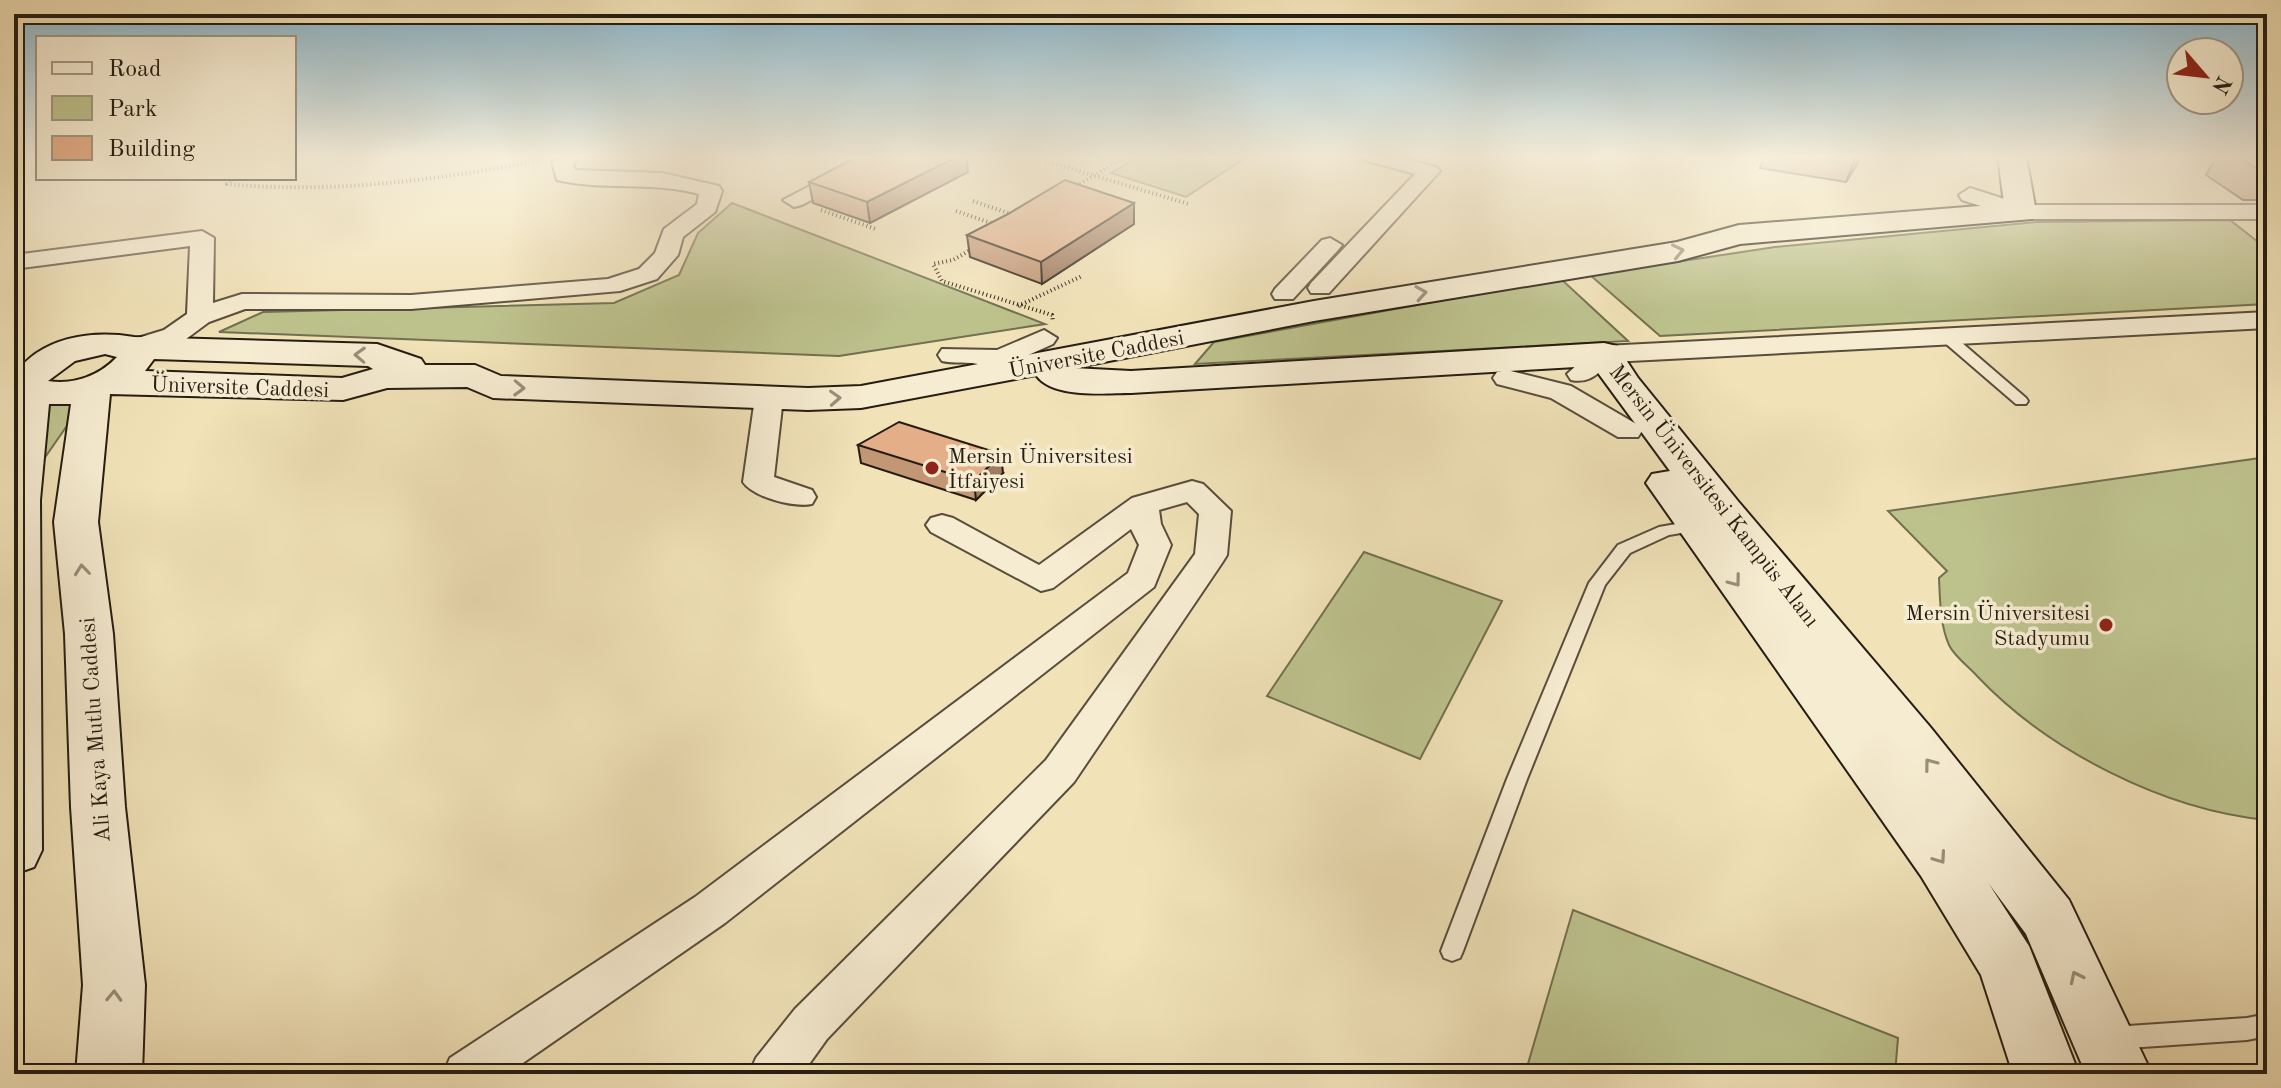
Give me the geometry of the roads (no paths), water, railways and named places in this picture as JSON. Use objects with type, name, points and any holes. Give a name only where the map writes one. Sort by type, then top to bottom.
[{"type":"main road","points":[[95,386],[136,359],[134,348],[377,355],[393,366],[476,367],[520,359],[860,371],[1010,355],[1284,294],[1698,217],[1863,207]]},
{"type":"main road","points":[[2020,207],[2021,212]]},
{"type":"main road","name":"Üniversite Caddesi","points":[[95,386],[343,389],[385,377],[475,376],[493,387],[769,398],[861,397],[1010,355],[1314,311],[1678,251],[1739,235],[2021,212]]},
{"type":"main road","name":"Mersin Üniversitesi Kampüs Alanı","points":[[1010,355],[1077,381],[1131,382],[1593,364],[1507,378],[1102,402],[1041,398],[1006,387],[1010,355]]},
{"type":"main road","points":[[14,850],[20,378],[29,381],[42,364],[95,386],[182,385]]},
{"type":"main road","name":"Mersin Üniversitesi Kampüs Alanı","points":[[1593,364],[1628,431],[1913,742],[2048,918],[2073,1048]]},
{"type":"main road","name":"Mersin Üniversitesi Kampüs Alanı","points":[[1593,364],[1711,522],[1941,859],[2008,965],[2073,1048]]},
{"type":"main road","name":"Ali Kaya Mutlu Caddesi","points":[[95,386],[76,522],[89,634],[98,807],[114,985],[109,1074]]},
{"type":"street","points":[[134,348],[173,336],[200,317],[242,301],[411,302],[611,286],[648,274],[666,255],[672,234],[707,207]]},
{"type":"street","points":[[1284,294],[1367,207]]},
{"type":"street","points":[[1320,288],[1396,207]]},
{"type":"street","points":[[2005,207],[2021,212],[2267,212]]},
{"type":"street","points":[[14,262],[202,238],[200,317]]},
{"type":"street","points":[[1593,364],[1949,339],[2262,323]]},
{"type":"street","points":[[1507,378],[1561,392],[1628,431]]},
{"type":"street","points":[[769,398],[758,482],[801,497]]},
{"type":"street","points":[[773,1074],[811,1024],[1060,771],[1211,555],[1215,511],[1192,491],[1143,505],[1041,580],[942,525]]},
{"type":"street","points":[[467,1074],[710,910],[1142,579],[1155,545],[1145,524],[1143,505]]},
{"type":"lane","points":[[1949,339],[2021,401]]},
{"type":"lane","points":[[1452,951],[1517,779],[1597,583],[1624,549],[1665,531],[1711,522]]},
{"type":"lane","points":[[2073,1048],[2267,1025]]},
{"type":"place","name":"Mersin Üniversitesi İtfaiyesi","points":[[932,468]]},
{"type":"place","name":"Mersin Üniversitesi Stadyumu","points":[[2106,625]]}]
